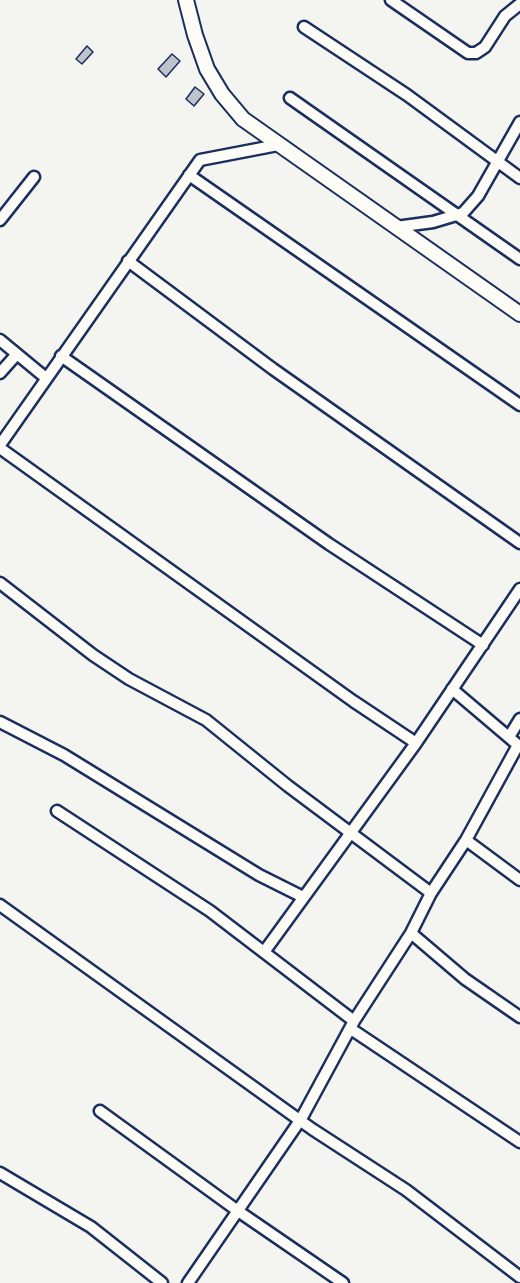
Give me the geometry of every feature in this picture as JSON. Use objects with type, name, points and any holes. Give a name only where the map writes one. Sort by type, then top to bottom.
[{"type":"street","points":[[186,0],[200,50],[212,79],[232,109],[278,145],[520,314]]},
{"type":"street","points":[[391,0],[468,53],[476,53],[485,46],[505,16],[520,4]]},
{"type":"street","points":[[304,27],[407,95],[520,178]]},
{"type":"street","points":[[290,98],[520,259]]},
{"type":"street","points":[[396,227],[433,222],[463,213],[478,196],[520,122]]},
{"type":"street","points":[[278,145],[200,160],[61,356],[0,447],[353,701],[416,742]]},
{"type":"street","points":[[189,175],[520,405]]},
{"type":"street","points":[[0,220],[34,177]]},
{"type":"street","points":[[128,261],[273,369],[520,543]]},
{"type":"street","points":[[0,340],[46,378]]},
{"type":"street","points":[[0,373],[17,354]]},
{"type":"street","points":[[61,356],[329,544],[483,645]]},
{"type":"street","points":[[0,583],[102,661],[206,720],[288,786],[431,893]]},
{"type":"street","points":[[264,952],[416,742],[520,589]]},
{"type":"street","points":[[188,1283],[301,1119],[353,1025],[411,933],[431,893],[466,840],[519,746],[452,689]]},
{"type":"street","points":[[509,737],[520,719]]},
{"type":"street","points":[[0,722],[74,761],[259,875],[303,897]]},
{"type":"street","points":[[57,811],[210,911],[353,1025],[520,1142]]},
{"type":"street","points":[[466,840],[520,880]]},
{"type":"street","points":[[0,905],[346,1152],[406,1190],[520,1277]]},
{"type":"street","points":[[411,933],[465,979],[520,1017]]},
{"type":"street","points":[[100,1111],[238,1211],[343,1283]]},
{"type":"street","points":[[0,1173],[91,1227],[162,1283]]},
{"type":"building","points":[[87,46],[93,52],[82,64],[76,59]]},
{"type":"building","points":[[172,54],[180,61],[166,77],[158,69]]},
{"type":"building","points":[[195,87],[204,94],[194,106],[186,99]]}]
